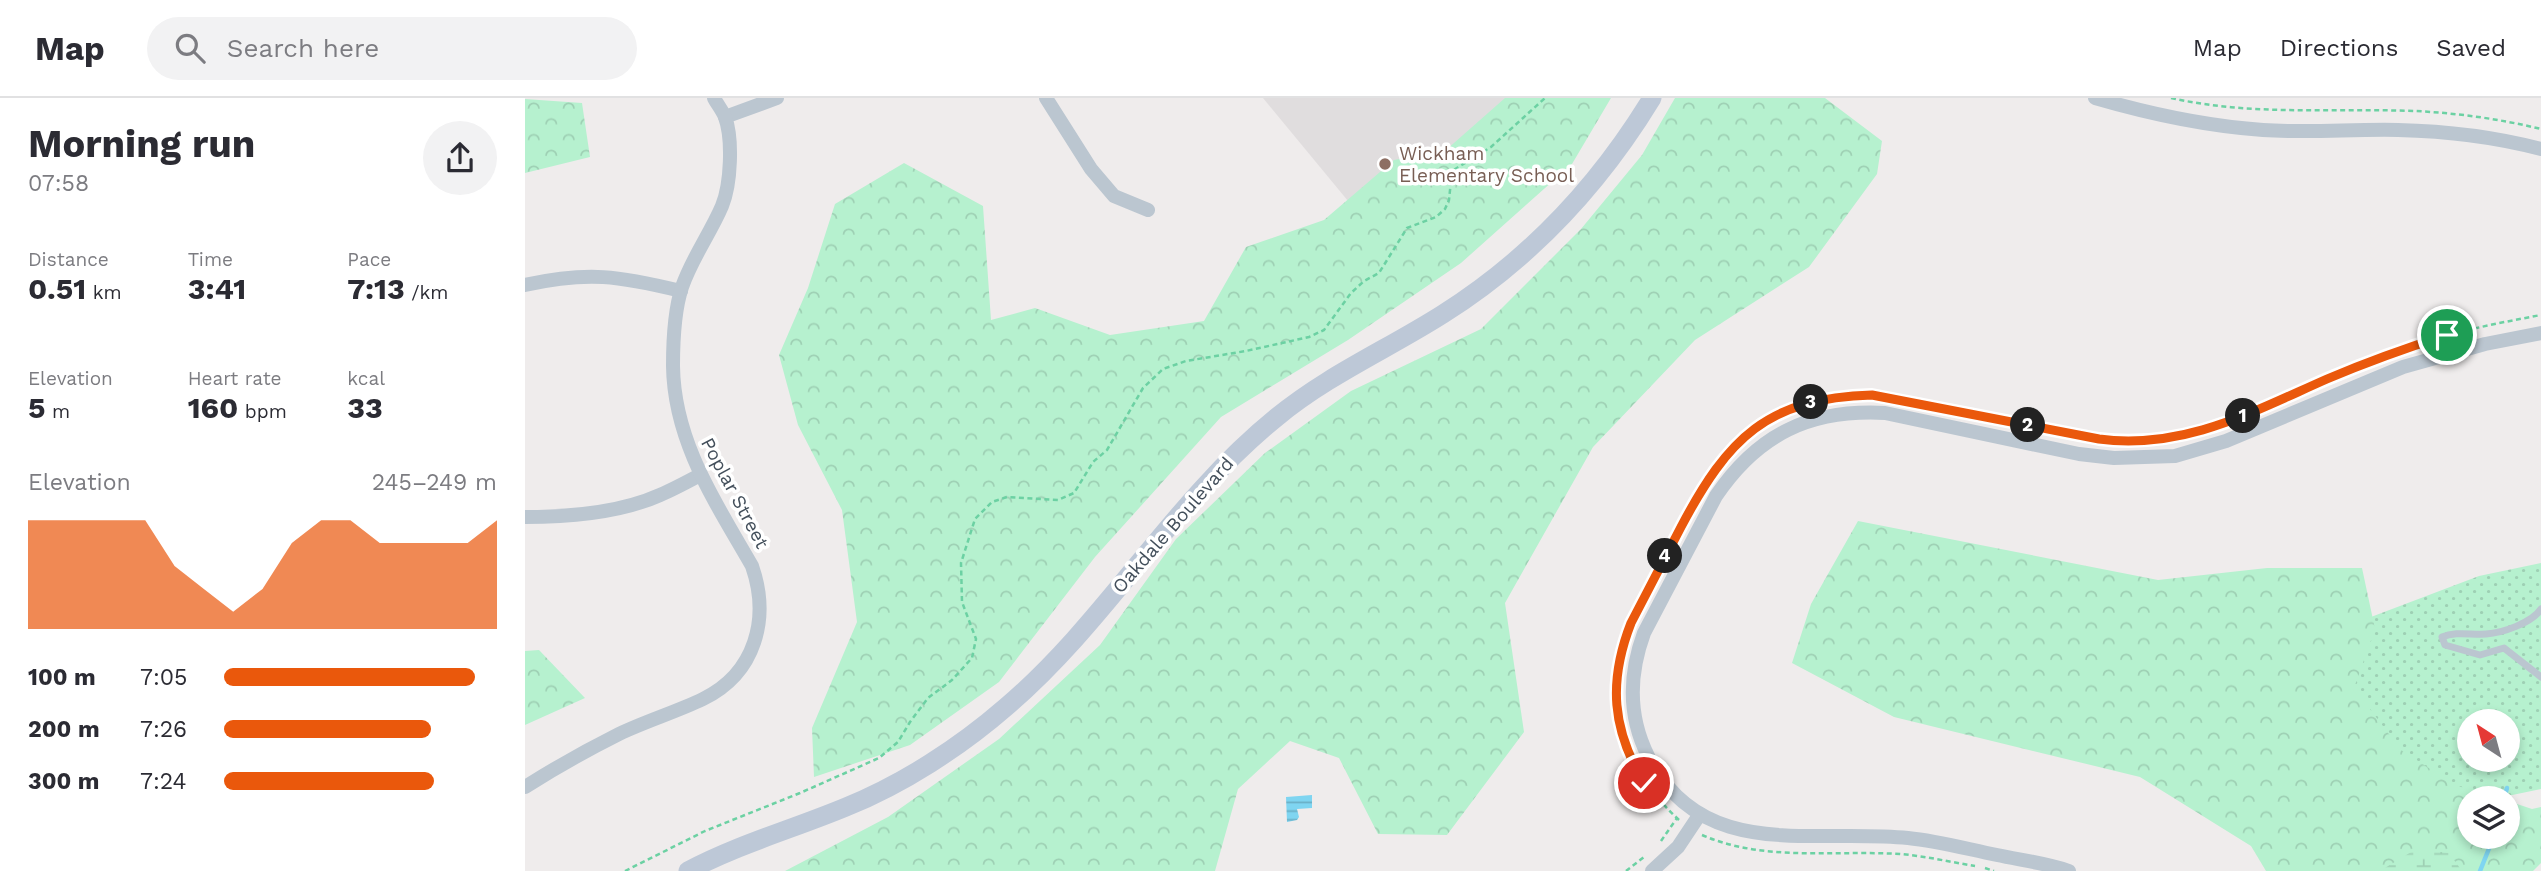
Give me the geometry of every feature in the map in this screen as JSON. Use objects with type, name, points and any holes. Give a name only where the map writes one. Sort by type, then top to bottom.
[{"type":"main road","name":"Oakdale Boulevard","points":[[688,871],[743,845],[848,807],[940,756],[1006,708],[1081,634],[1167,527],[1226,462],[1280,414],[1329,379],[1443,314],[1489,282],[1520,256],[1595,180],[1634,128],[1652,98]]},
{"type":"street","name":"Poplar Street","points":[[525,787],[620,734],[704,699],[722,688],[745,662],[754,644],[761,603],[758,583],[752,566],[700,475],[681,427],[675,393],[674,341],[681,291],[723,204],[729,169],[729,141],[725,117],[714,98]]},
{"type":"street","points":[[725,117],[777,98]]},
{"type":"street","points":[[1046,98],[1091,169],[1114,195],[1148,210]]},
{"type":"street","points":[[2095,98],[2166,117],[2220,126],[2445,133],[2490,138],[2541,149]]},
{"type":"street","points":[[525,285],[586,275],[613,276],[681,291]]},
{"type":"street","points":[[2069,871],[1906,838],[1765,835],[1731,828],[1700,814],[1667,785],[1642,744],[1632,700],[1637,651],[1716,496],[1745,459],[1777,435],[1798,424],[1821,417],[1861,412],[1885,413],[2079,454],[2127,459],[2175,456],[2226,441],[2403,367],[2474,346],[2541,333]]},
{"type":"street","points":[[525,517],[630,506],[700,475]]},
{"type":"street","points":[[1652,871],[1678,847],[1700,814]]},
{"type":"lane","points":[[2541,609],[2538,614],[2516,626],[2488,634],[2450,633],[2442,637],[2445,645],[2480,655],[2504,648],[2541,677]]},
{"type":"path","points":[[625,871],[705,831],[879,758],[898,743],[928,698],[952,680],[972,659],[976,639],[962,602],[961,563],[975,519],[992,502],[1007,498],[1058,500],[1074,493],[1093,461],[1107,450],[1143,388],[1163,369],[1186,361],[1309,337],[1324,330],[1351,293],[1364,281],[1379,273],[1407,228],[1436,217],[1445,209],[1449,200],[1452,171],[1491,147],[1545,98]]},
{"type":"path","points":[[2171,98],[2274,111],[2435,112],[2541,129]]},
{"type":"path","points":[[2145,441],[2175,438],[2216,427],[2355,367],[2412,346],[2471,329],[2541,315]]},
{"type":"path","points":[[1994,871],[1914,855],[1764,852],[1721,843],[1690,829],[1644,783],[1628,753],[1620,730],[1616,702],[1619,660],[1631,623],[1699,493],[1728,452],[1774,417],[1805,403],[1844,395],[1872,395],[2099,439],[2133,442]]},
{"type":"path","points":[[1656,847],[1677,818]]},
{"type":"path","points":[[1626,871],[1651,852]]},
{"type":"shaded area","name":"Wickham Elementary School","points":[[1263,98],[1531,98],[1372,230]]},
{"type":"green space","points":[[1505,98],[1611,98],[1572,164],[1461,263],[1348,340],[1221,417],[1095,557],[999,682],[910,745],[814,777],[812,728],[857,622],[842,510],[798,425],[779,355],[808,288],[835,204],[904,163],[983,206],[991,320],[1035,308],[1110,335],[1204,321],[1246,247],[1324,220],[1394,160],[1446,150]]},
{"type":"green space","points":[[1675,98],[1825,98],[1882,141],[1877,174],[1809,267],[1695,340],[1593,447],[1505,603],[1524,732],[1447,835],[1378,834],[1339,758],[1290,741],[1238,789],[1215,871],[785,871],[888,817],[999,739],[1100,645],[1176,539],[1265,453],[1351,391],[1481,329],[1581,229],[1642,155]]},
{"type":"green space","points":[[525,99],[582,103],[590,157],[525,173]]},
{"type":"green space","points":[[1858,521],[2158,580],[2267,568],[2362,568],[2375,629],[2354,688],[2401,750],[2458,786],[2457,849],[2520,849],[2520,805],[2532,809],[2541,807],[2541,863],[2533,871],[2266,871],[2251,846],[2140,777],[1894,717],[1792,663],[1811,604]]},
{"type":"green space","points":[[2541,563],[2541,789],[2520,793],[2520,786],[2457,786],[2457,803],[2440,809],[2284,650],[2479,576]]},
{"type":"green space","points":[[539,650],[585,698],[525,725],[525,651]]},
{"type":"green space","points":[[2416,849],[2449,853],[2462,871],[2380,871]]},
{"type":"water","points":[[1312,795],[1312,808],[1297,809],[1297,820],[1287,822],[1286,797]]},
{"type":"waterway","points":[[2480,871],[2489,849]]},
{"type":"place","name":"Wickham Elementary School","points":[[1385,164]]},
{"type":"route","points":[[1644,783],[1628,753],[1618,718],[1616,674],[1623,642],[1710,475],[1728,452],[1774,417],[1805,403],[1844,395],[1872,395],[2099,439],[2133,442],[2165,440],[2216,427],[2389,354],[2447,335]]}]
